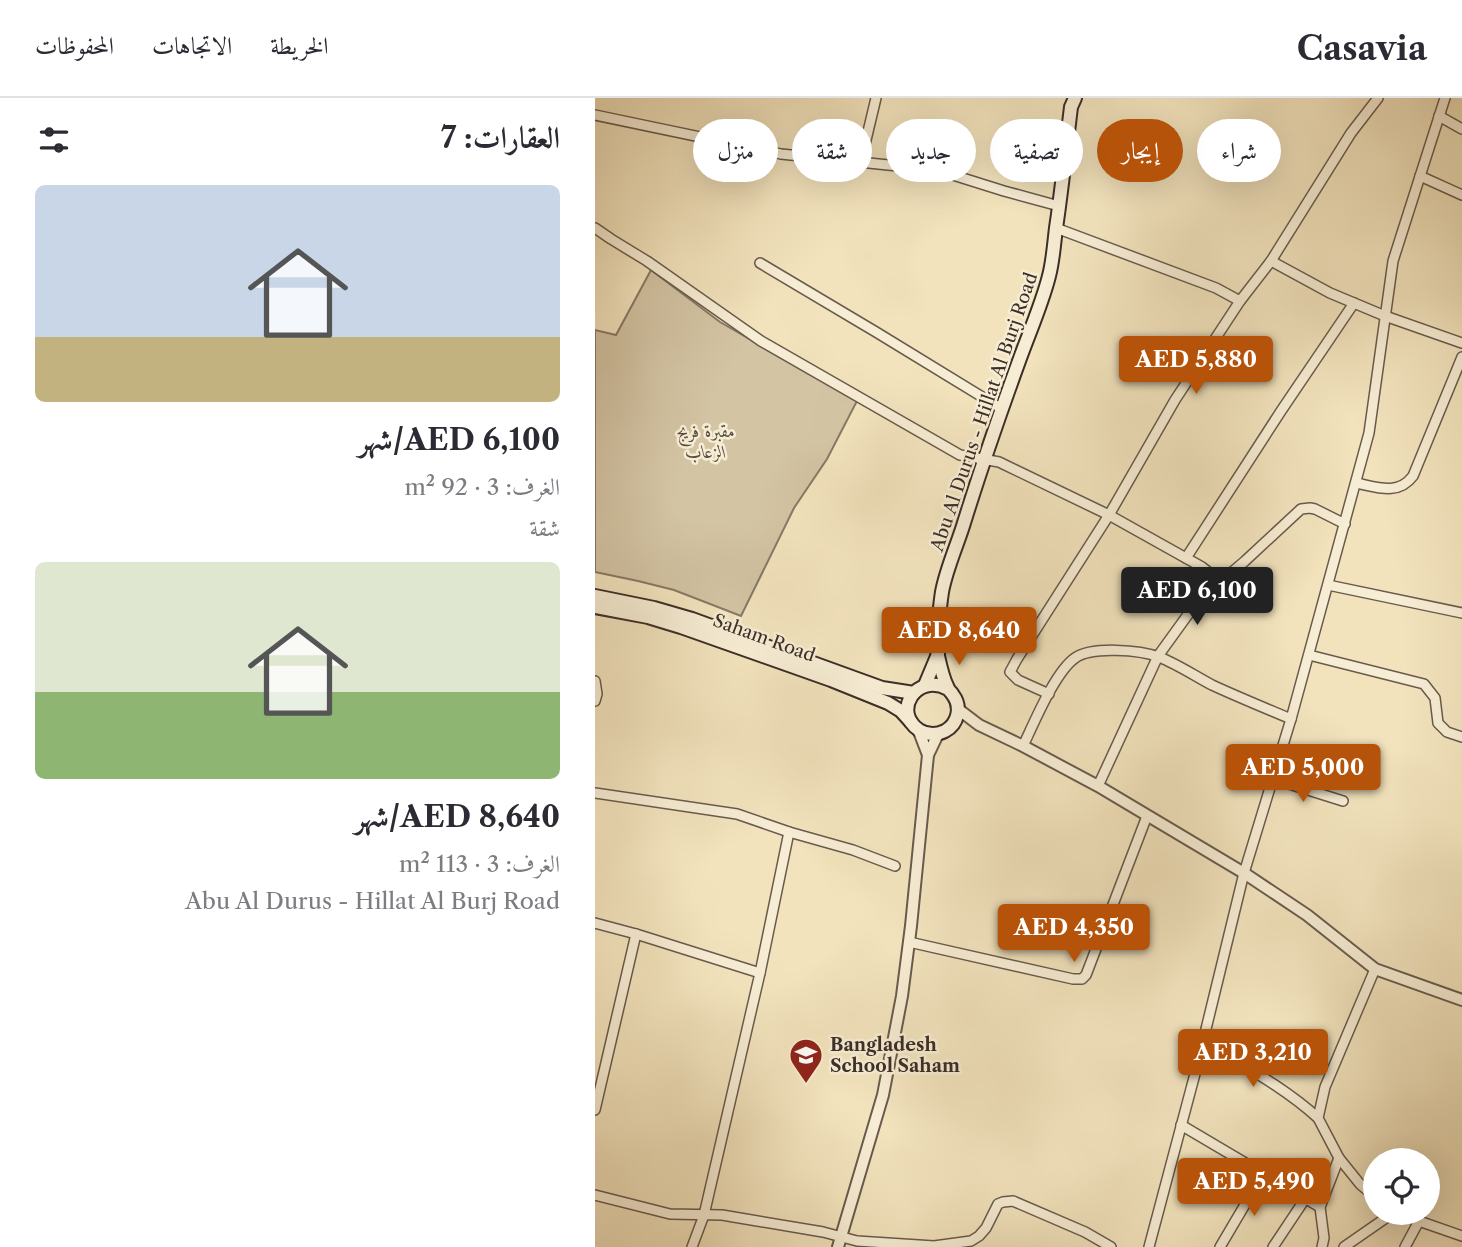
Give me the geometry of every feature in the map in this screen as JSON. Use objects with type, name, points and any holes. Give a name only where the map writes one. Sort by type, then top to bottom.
[{"type":"main road","name":"Abu Al Durus - Hillat Al Burj Road","points":[[925,685],[938,654],[942,592],[984,459],[1049,275],[1071,107],[1075,98]]},
{"type":"main road","name":"Saham Road","points":[[595,596],[692,619],[882,688],[913,693]]},
{"type":"main road","name":"Saham Road","points":[[595,607],[648,617],[681,627],[831,680],[888,703],[901,711],[915,726]]},
{"type":"main road","name":"Abu Al Durus - Hillat Al Burj Road","points":[[938,654],[948,689]]},
{"type":"main road","points":[[933,684],[948,689],[957,701],[957,717],[953,725],[938,734],[928,733],[915,726],[908,713],[913,693],[925,685],[933,684]]},
{"type":"street","points":[[871,119],[876,98]]},
{"type":"street","points":[[1049,694],[1018,680],[1010,673],[1109,516],[1175,401],[1240,301],[1271,261],[1350,133],[1378,98]]},
{"type":"street","points":[[1149,1247],[1244,873],[1291,719],[1369,433],[1393,261],[1445,98]]},
{"type":"street","points":[[595,115],[792,155]]},
{"type":"street","points":[[1439,116],[1462,129]]},
{"type":"street","points":[[872,162],[937,170],[1059,206]]},
{"type":"street","points":[[1420,176],[1462,195]]},
{"type":"street","points":[[595,228],[761,341],[960,455],[999,462],[1187,558],[1221,582]]},
{"type":"street","points":[[1056,228],[1216,288],[1240,301]]},
{"type":"street","points":[[1271,261],[1354,303],[1462,343]]},
{"type":"street","points":[[760,263],[1002,409]]},
{"type":"street","points":[[1187,558],[1354,303]]},
{"type":"street","points":[[1356,483],[1394,489],[1408,482],[1413,476],[1462,357]]},
{"type":"street","points":[[1098,786],[1158,656],[1197,602],[1301,509],[1315,509],[1345,524]]},
{"type":"street","points":[[1328,585],[1462,613]]},
{"type":"street","points":[[1023,746],[1063,668],[1077,656],[1099,650],[1158,656],[1215,686],[1291,719]]},
{"type":"street","points":[[1309,655],[1424,684],[1435,698],[1438,723],[1447,732],[1462,737]]},
{"type":"street","points":[[595,681],[595,701]]},
{"type":"street","points":[[958,709],[979,725],[1098,786],[1244,873],[1307,915],[1375,970],[1462,1000]]},
{"type":"street","points":[[953,725],[979,725]]},
{"type":"street","points":[[915,726],[928,755]]},
{"type":"street","points":[[839,1242],[883,1095],[902,996],[928,755],[938,734]]},
{"type":"street","points":[[1273,779],[1343,801]]},
{"type":"street","points":[[595,793],[737,814],[895,866]]},
{"type":"street","points":[[909,942],[1082,979],[1086,975],[1147,816]]},
{"type":"street","points":[[692,1247],[703,1215],[789,832]]},
{"type":"street","points":[[595,923],[759,973]]},
{"type":"street","points":[[595,1110],[636,934]]},
{"type":"street","points":[[1318,1118],[1325,1087],[1375,970]]},
{"type":"street","points":[[1203,1041],[1294,1099],[1318,1118],[1339,1158],[1363,1187]]},
{"type":"street","points":[[1181,1125],[1320,1207]]},
{"type":"street","points":[[1322,1247],[1324,1238],[1320,1207],[1339,1158]]},
{"type":"street","points":[[1220,1247],[1263,1174]]},
{"type":"street","points":[[595,1195],[670,1214],[722,1215],[823,1232],[839,1242],[934,1246],[971,1241],[986,1228],[999,1204],[1008,1200],[1085,1232],[1111,1247]]},
{"type":"street","points":[[1273,1247],[1305,1199]]},
{"type":"street","points":[[1344,1247],[1377,1225]]},
{"type":"street","points":[[1405,1247],[1417,1225]]},
{"type":"street","points":[[1430,1225],[1462,1236]]},
{"type":"green space","name":"مقبرة فريج الزعاب","points":[[651,270],[720,322],[857,401],[827,459],[794,508],[741,616],[674,590],[595,572],[595,330],[616,335]]},
{"type":"place","name":"Bangladesh School Saham","points":[[806,1085]]}]
